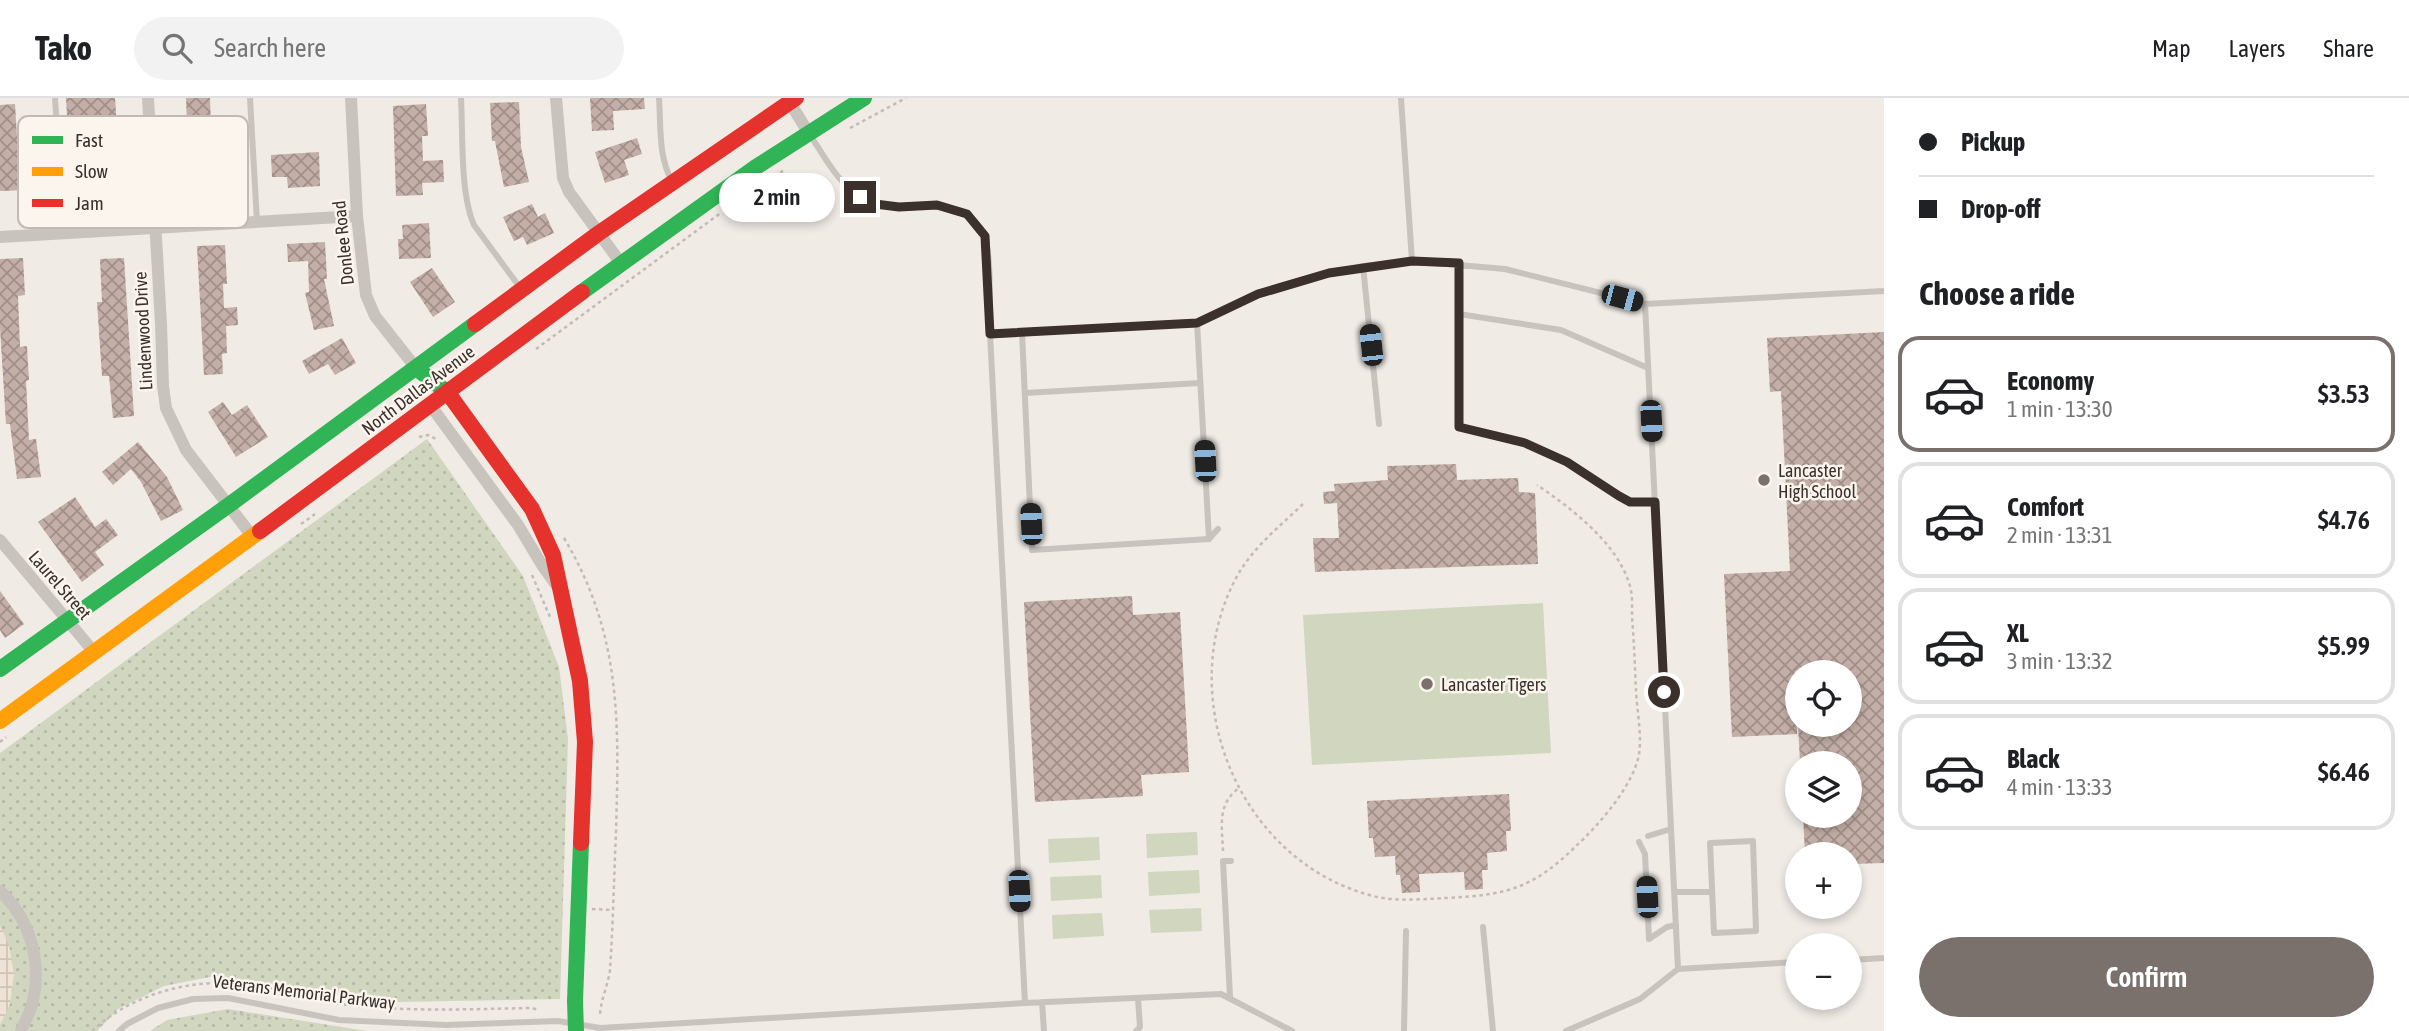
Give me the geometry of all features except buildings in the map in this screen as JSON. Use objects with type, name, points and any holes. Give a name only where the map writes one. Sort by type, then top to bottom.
[{"type":"main road","name":"North Dallas Avenue","points":[[0,721],[431,406],[621,262],[807,132],[864,98]]},
{"type":"main road","name":"North Dallas Avenue","points":[[0,669],[229,505],[599,233],[791,99]]},
{"type":"main road","points":[[416,368],[448,393],[532,509],[553,555],[580,681],[585,742],[576,1027]]},
{"type":"main road","points":[[416,368],[431,406]]},
{"type":"street","name":"Lindenwood Drive","points":[[148,98],[149,116]]},
{"type":"street","name":"Donlee Road","points":[[351,98],[357,216],[366,295],[375,316],[416,368]]},
{"type":"street","points":[[556,98],[563,178],[569,192],[621,262]]},
{"type":"street","points":[[791,99],[807,132]]},
{"type":"street","points":[[248,222],[357,216]]},
{"type":"street","points":[[0,237],[139,228]]},
{"type":"street","name":"Lindenwood Drive","points":[[154,228],[166,408],[187,450],[252,536]]},
{"type":"street","points":[[431,406],[518,525],[558,586]]},
{"type":"street","name":"Laurel Street","points":[[0,540],[94,652]]},
{"type":"street","points":[[0,891],[12,902],[30,933],[37,968],[33,1003],[21,1031]]},
{"type":"lane","points":[[55,98],[56,116]]},
{"type":"lane","points":[[250,98],[257,222]]},
{"type":"lane","points":[[461,98],[470,217],[522,290]]},
{"type":"lane","points":[[659,98],[665,169],[673,182]]},
{"type":"lane","points":[[1401,98],[1412,261]]},
{"type":"lane","points":[[807,132],[841,181],[860,197],[875,204],[899,207],[937,205],[967,214],[985,236],[1025,1003]]},
{"type":"lane","points":[[64,228],[64,233]]},
{"type":"lane","points":[[990,334],[1197,323],[1258,294],[1316,276],[1363,266],[1412,261],[1505,269],[1645,304],[1884,291]]},
{"type":"lane","points":[[1459,263],[1459,427],[1525,443],[1567,462],[1630,502],[1655,502]]},
{"type":"lane","points":[[1363,266],[1379,424]]},
{"type":"lane","points":[[1645,304],[1678,969]]},
{"type":"lane","points":[[1459,314],[1561,330],[1648,368]]},
{"type":"lane","points":[[1197,323],[1209,539]]},
{"type":"lane","points":[[1022,333],[1032,550],[1209,539],[1218,529]]},
{"type":"lane","points":[[1025,393],[1200,383]]},
{"type":"lane","points":[[1648,836],[1671,828]]},
{"type":"lane","points":[[1753,841],[1756,931],[1714,933],[1712,892],[1710,843],[1753,841]]},
{"type":"lane","points":[[1639,842],[1645,854],[1649,939],[1667,926],[1676,925]]},
{"type":"lane","points":[[1227,861],[1230,997],[1238,1004],[1292,1031]]},
{"type":"lane","points":[[1674,892],[1712,892]]},
{"type":"lane","points":[[1483,927],[1493,1031]]},
{"type":"lane","points":[[1404,1031],[1406,931]]},
{"type":"lane","points":[[1228,956],[1236,955]]},
{"type":"lane","points":[[1862,959],[1884,958]]},
{"type":"lane","points":[[1566,1031],[1640,999],[1678,969],[1785,963]]},
{"type":"lane","name":"Veterans Memorial Parkway","points":[[119,1031],[158,1008],[193,999],[228,999],[339,1020],[446,1025],[558,1020],[576,1027],[610,1027],[1042,1002],[1215,994],[1230,997]]},
{"type":"lane","points":[[1136,1031],[1140,1027],[1138,998]]},
{"type":"lane","points":[[1042,1002],[1044,1031]]},
{"type":"path","points":[[850,128],[906,98]]},
{"type":"path","points":[[760,185],[793,163]]},
{"type":"path","points":[[534,351],[657,262],[724,209]]},
{"type":"path","points":[[419,436],[428,435],[440,442]]},
{"type":"path","points":[[1303,504],[1256,548],[1245,562],[1233,582],[1213,644],[1210,688],[1214,721],[1222,750],[1239,788],[1262,823],[1302,861],[1342,885],[1374,897],[1389,899],[1480,896],[1525,885],[1556,866],[1614,805],[1639,756],[1631,592],[1627,578],[1615,558],[1578,515],[1537,485]]},
{"type":"path","points":[[530,573],[553,625]]},
{"type":"path","points":[[1227,861],[1222,813],[1227,800],[1239,788]]},
{"type":"path","points":[[585,908],[612,910]]},
{"type":"path","points":[[92,1031],[110,1014],[127,1006],[159,994],[216,982],[248,984],[347,1005],[430,1010],[532,1008],[541,1011]]},
{"type":"green space","points":[[427,439],[523,576],[559,667],[568,739],[560,999],[395,1002],[215,976],[164,986],[118,1009],[97,1031],[0,1031],[0,753]]},
{"type":"green space","name":"Lancaster Tigers","points":[[1543,603],[1551,753],[1312,765],[1303,615]]},
{"type":"green space","points":[[1197,832],[1198,855],[1147,858],[1146,834]]},
{"type":"green space","points":[[1099,837],[1100,860],[1049,863],[1048,839]]},
{"type":"green space","points":[[1199,870],[1200,893],[1149,896],[1148,872]]},
{"type":"green space","points":[[1101,875],[1102,898],[1051,901],[1050,877]]},
{"type":"green space","points":[[1201,908],[1202,931],[1151,933],[1149,910]]},
{"type":"green space","points":[[1102,913],[1104,936],[1053,939],[1052,915]]},
{"type":"green space","points":[[228,1009],[367,1031],[150,1031],[167,1020]]},
{"type":"shaded area","points":[[0,926],[9,945],[14,974],[10,1004],[0,1025]]},
{"type":"traffic: fast","points":[[582,292],[756,167],[864,98]]},
{"type":"traffic: fast","points":[[0,669],[475,324]]},
{"type":"traffic: fast","points":[[416,368],[448,393]]},
{"type":"traffic: fast","points":[[576,1031],[581,843]]},
{"type":"traffic: slow","points":[[0,721],[260,531]]},
{"type":"traffic: jam","points":[[475,324],[599,233],[796,98]]},
{"type":"traffic: jam","points":[[260,531],[582,292]]},
{"type":"traffic: jam","points":[[448,393],[532,509],[553,555],[580,681],[585,742],[581,843]]},
{"type":"place","name":"Lancaster High School","points":[[1764,480]]},
{"type":"place","name":"Lancaster Tigers","points":[[1427,684]]},
{"type":"route","points":[[860,197],[875,204],[899,207],[937,205],[967,214],[985,236],[990,334],[1197,323],[1258,294],[1329,273],[1412,261],[1459,263],[1459,427],[1525,443],[1546,451],[1630,502],[1655,502],[1664,692]]}]
